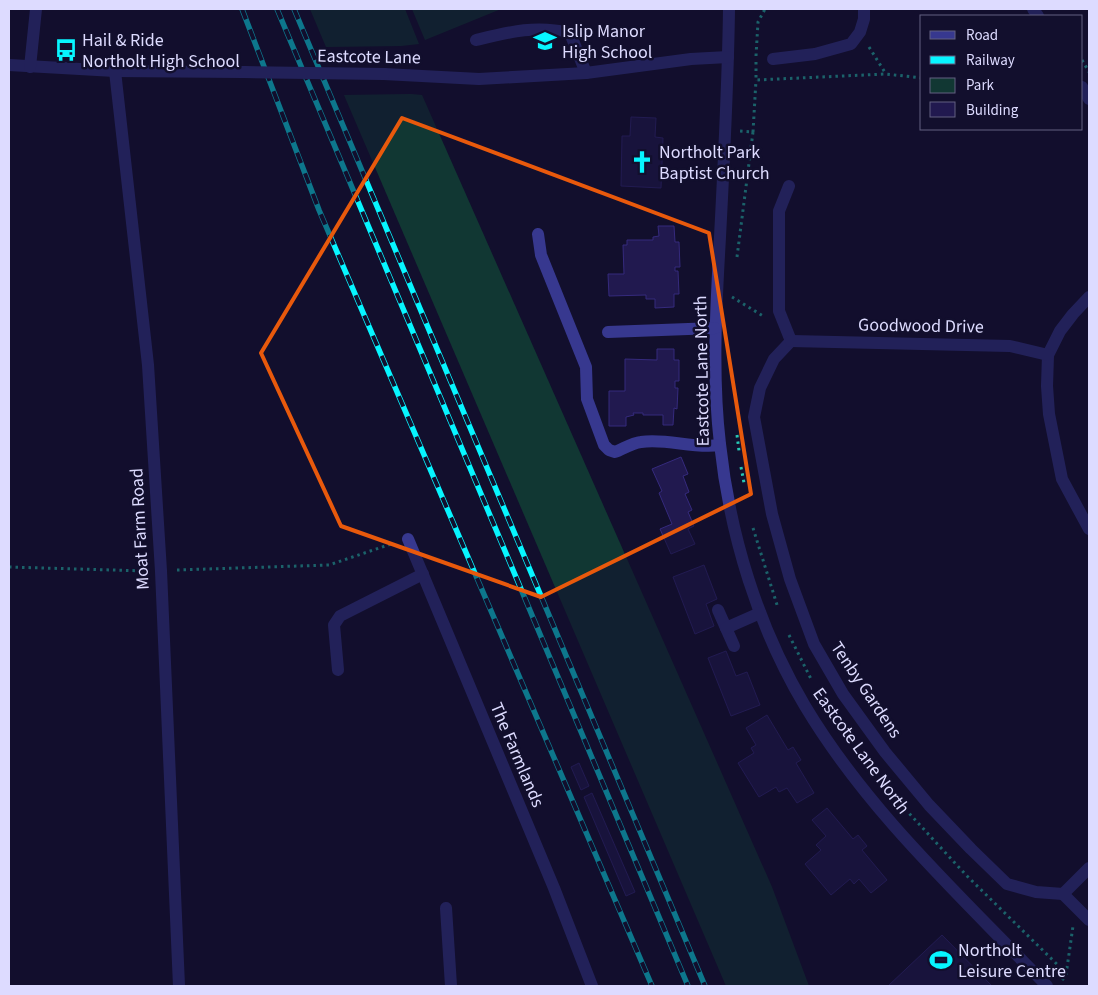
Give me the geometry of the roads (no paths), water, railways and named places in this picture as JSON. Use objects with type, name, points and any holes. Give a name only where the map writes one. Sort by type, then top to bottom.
[{"type":"street","points":[[30,67],[36,9]]},
{"type":"street","name":"Eastcote Lane North","points":[[729,9],[716,328],[717,411],[728,500],[751,590],[777,656],[806,708],[841,760],[893,826],[950,888],[1047,986]]},
{"type":"street","points":[[773,60],[815,54],[851,44],[860,32],[864,19],[864,9]]},
{"type":"street","points":[[476,40],[528,28],[552,28],[570,33],[586,73]]},
{"type":"street","name":"Eastcote Lane","points":[[9,65],[115,70],[384,74],[479,78],[586,73],[691,59],[728,57]]},
{"type":"street","name":"Moat Farm Road","points":[[115,70],[148,365],[161,581],[179,986]]},
{"type":"street","points":[[789,186],[779,211],[779,311],[792,341]]},
{"type":"street","points":[[538,234],[541,255],[586,367],[587,399],[604,445],[609,450],[615,452],[638,442],[650,441],[706,447],[720,445]]},
{"type":"street","points":[[1089,298],[1060,330],[1048,355],[1046,386],[1049,414],[1062,479],[1089,529]]},
{"type":"street","points":[[608,332],[716,328]]},
{"type":"street","name":"Goodwood Drive","points":[[792,341],[1010,346],[1048,355]]},
{"type":"street","name":"Tenby Gardens","points":[[792,341],[774,359],[760,388],[754,417],[772,514],[790,579],[814,644],[843,694],[885,752],[929,804],[971,849],[1007,884],[1036,892],[1063,894]]},
{"type":"street","name":"The Farmlands","points":[[408,539],[554,888],[592,986]]},
{"type":"street","points":[[338,670],[334,625],[340,616],[423,574]]},
{"type":"street","points":[[718,610],[734,646]]},
{"type":"street","points":[[726,628],[760,613]]},
{"type":"street","points":[[1089,868],[1063,894],[1089,920]]},
{"type":"street","points":[[446,908],[451,986]]},
{"type":"railway","points":[[242,9],[319,210],[652,986]]},
{"type":"railway","points":[[277,9],[688,986]]},
{"type":"railway","points":[[294,9],[705,986]]},
{"type":"place","name":"Islip Manor High School","points":[[545,41]]},
{"type":"place","name":"Hail & Ride Northolt High School","points":[[66,50]]},
{"type":"place","name":"Northolt Park Baptist Church","points":[[642,162]]},
{"type":"place","name":"Northolt Leisure Centre","points":[[941,960]]}]
